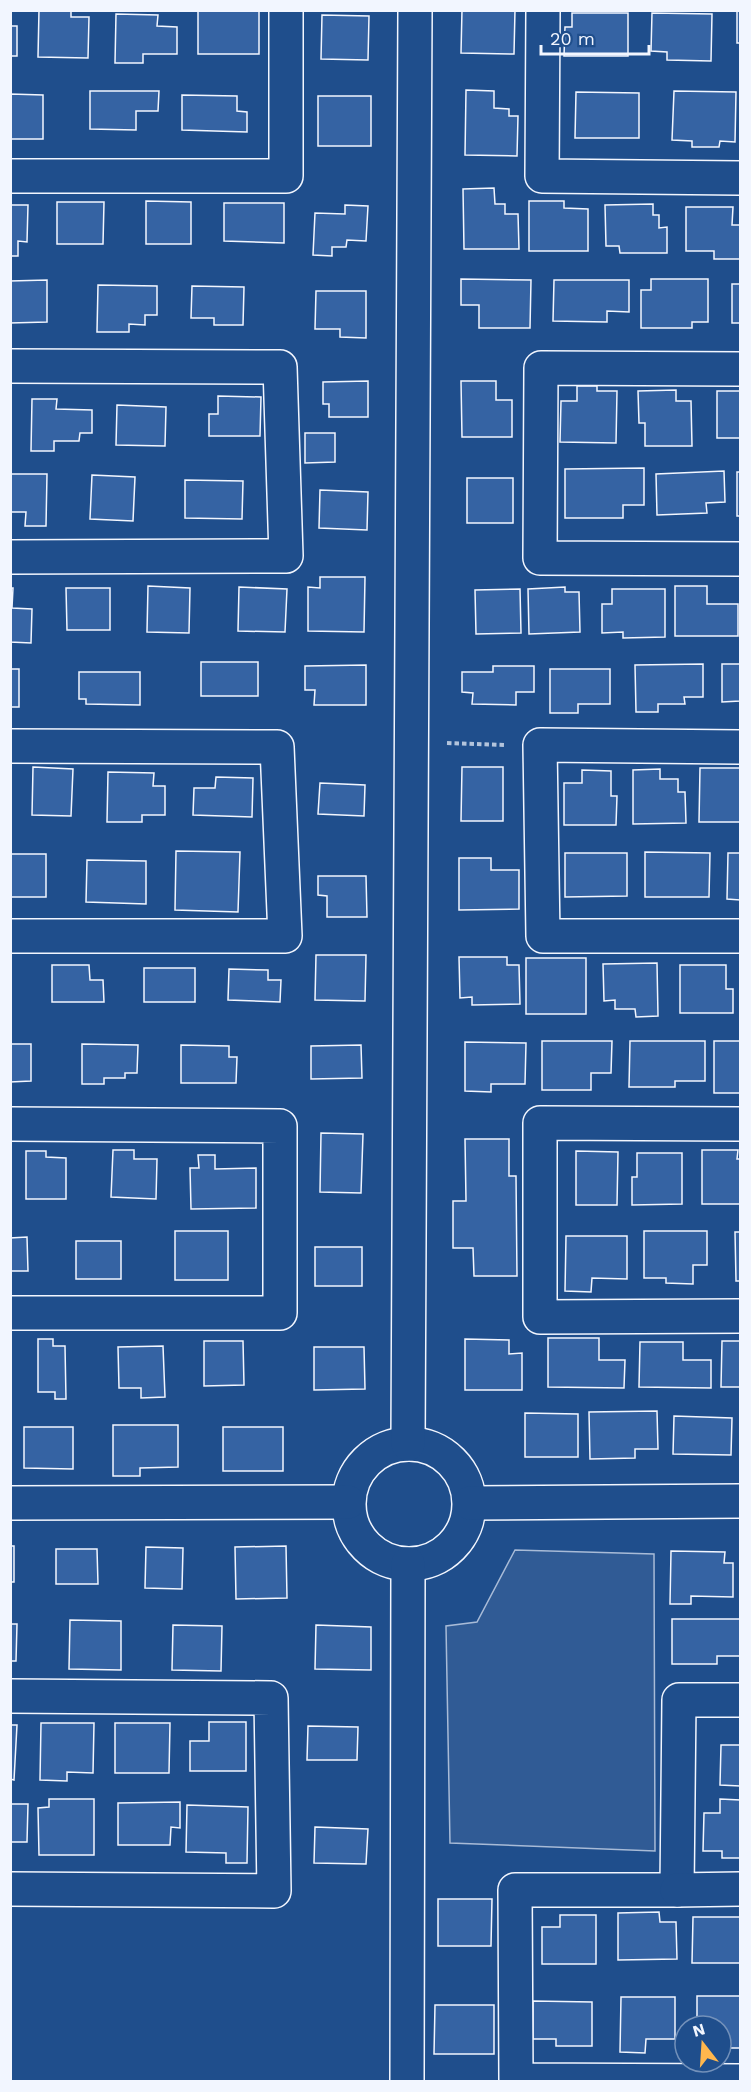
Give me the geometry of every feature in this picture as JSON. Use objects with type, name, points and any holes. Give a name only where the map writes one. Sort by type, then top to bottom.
[{"type":"street","points":[[10,176],[286,176],[286,10]]},
{"type":"street","points":[[408,1444],[415,10]]},
{"type":"street","points":[[543,10],[542,176],[741,178]]},
{"type":"street","points":[[10,366],[280,367],[286,556],[10,557]]},
{"type":"street","points":[[741,369],[541,368],[540,511],[540,558],[741,559]]},
{"type":"street","points":[[10,746],[277,747],[285,936],[10,936]]},
{"type":"street","points":[[741,747],[540,746],[543,936],[741,936]]},
{"type":"street","points":[[741,1124],[540,1123],[540,1317],[741,1316]]},
{"type":"street","points":[[10,1124],[280,1126],[280,1313],[10,1313]]},
{"type":"street","points":[[408,1444],[427,1446],[444,1455],[458,1467],[466,1484],[470,1503],[467,1522],[458,1539],[444,1553],[427,1562],[408,1564],[389,1561],[372,1552],[359,1538],[351,1521],[348,1502],[352,1484],[360,1468],[374,1455],[390,1446],[408,1444]]},
{"type":"street","points":[[10,1503],[348,1502]]},
{"type":"street","points":[[470,1503],[741,1502]]},
{"type":"street","points":[[407,2082],[408,1564]]},
{"type":"street","points":[[10,1696],[271,1698],[274,1891],[10,1889]]},
{"type":"street","points":[[677,1890],[679,1700],[741,1700]]},
{"type":"street","points":[[741,1889],[515,1890],[516,2080],[741,2081]]},
{"type":"path","points":[[445,743],[540,746]]},
{"type":"shaded area","points":[[515,1550],[654,1554],[655,1851],[450,1843],[446,1626],[477,1622]]},
{"type":"building","points":[[39,10],[71,10],[71,17],[89,17],[88,58],[38,57]]},
{"type":"building","points":[[198,10],[259,10],[259,54],[198,54]]},
{"type":"building","points":[[462,10],[515,10],[514,54],[461,53]]},
{"type":"building","points":[[737,11],[740,11],[740,43],[737,43]]},
{"type":"building","points":[[572,13],[628,13],[628,56],[564,56],[565,27],[572,27]]},
{"type":"building","points":[[652,13],[712,14],[711,61],[667,60],[667,52],[651,51]]},
{"type":"building","points":[[116,14],[158,15],[157,26],[177,27],[177,54],[143,54],[143,63],[115,63]]},
{"type":"building","points":[[322,15],[369,16],[368,60],[321,59]]},
{"type":"building","points":[[10,26],[17,26],[17,56],[10,56]]},
{"type":"building","points":[[466,90],[494,91],[494,108],[509,109],[509,116],[518,116],[517,156],[465,155]]},
{"type":"building","points":[[90,91],[159,91],[158,111],[136,111],[136,130],[90,129]]},
{"type":"building","points":[[674,91],[736,92],[735,142],[720,141],[719,147],[692,147],[692,141],[672,140]]},
{"type":"building","points":[[576,92],[639,93],[639,138],[575,138]]},
{"type":"building","points":[[10,94],[43,95],[43,139],[10,139]]},
{"type":"building","points":[[182,95],[237,96],[237,111],[247,112],[247,132],[182,130]]},
{"type":"building","points":[[318,96],[371,96],[371,146],[318,146]]},
{"type":"building","points":[[494,188],[495,204],[505,204],[505,214],[518,214],[519,249],[464,249],[463,189]]},
{"type":"building","points":[[146,201],[191,202],[191,244],[146,244]]},
{"type":"building","points":[[529,201],[564,201],[564,208],[588,209],[588,251],[529,251]]},
{"type":"building","points":[[57,202],[104,202],[103,244],[57,244]]},
{"type":"building","points":[[224,203],[284,203],[284,243],[224,241]]},
{"type":"building","points":[[653,204],[653,215],[659,215],[659,228],[667,227],[667,253],[620,253],[619,246],[606,246],[605,205]]},
{"type":"building","points":[[10,205],[28,205],[27,242],[18,241],[18,256],[10,256]]},
{"type":"building","points":[[345,205],[368,206],[366,241],[347,240],[346,247],[332,247],[332,256],[313,255],[315,213],[345,214]]},
{"type":"building","points":[[686,207],[733,207],[732,225],[740,225],[740,259],[714,259],[714,251],[686,251]]},
{"type":"building","points":[[461,279],[531,280],[530,328],[479,328],[479,305],[461,305]]},
{"type":"building","points":[[651,279],[708,279],[708,322],[692,322],[692,328],[641,328],[641,290],[651,290]]},
{"type":"building","points":[[47,280],[47,322],[10,323],[10,281]]},
{"type":"building","points":[[554,280],[629,280],[629,312],[607,311],[607,322],[553,321]]},
{"type":"building","points":[[732,284],[740,284],[740,323],[732,323]]},
{"type":"building","points":[[98,285],[157,286],[157,315],[145,315],[145,325],[129,324],[129,332],[97,332]]},
{"type":"building","points":[[192,286],[244,287],[243,325],[214,325],[214,318],[191,318]]},
{"type":"building","points":[[316,291],[366,291],[366,338],[340,337],[340,329],[315,329]]},
{"type":"building","points":[[368,381],[368,417],[329,417],[329,404],[323,404],[323,382]]},
{"type":"building","points":[[461,381],[496,381],[496,400],[512,400],[512,437],[462,437]]},
{"type":"building","points":[[577,386],[597,386],[597,391],[617,391],[616,443],[560,442],[561,401],[577,401]]},
{"type":"building","points":[[676,390],[676,401],[691,401],[692,446],[645,446],[645,423],[639,423],[638,391]]},
{"type":"building","points":[[717,391],[740,391],[740,438],[717,438]]},
{"type":"building","points":[[218,396],[261,397],[260,436],[209,436],[209,414],[218,414]]},
{"type":"building","points":[[32,399],[57,399],[56,409],[92,410],[92,433],[80,433],[79,441],[54,441],[54,451],[31,451]]},
{"type":"building","points":[[117,405],[166,407],[165,446],[116,445]]},
{"type":"building","points":[[305,433],[335,433],[335,462],[305,463]]},
{"type":"building","points":[[644,468],[644,505],[623,505],[623,518],[565,518],[565,469]]},
{"type":"building","points":[[724,471],[725,502],[706,503],[707,513],[657,515],[656,474]]},
{"type":"building","points":[[737,472],[740,472],[740,516],[737,516]]},
{"type":"building","points":[[10,474],[47,474],[46,526],[25,526],[26,512],[10,512]]},
{"type":"building","points":[[92,475],[135,477],[133,521],[90,519]]},
{"type":"building","points":[[467,478],[513,478],[513,523],[467,523]]},
{"type":"building","points":[[185,480],[243,481],[242,519],[185,518]]},
{"type":"building","points":[[320,490],[368,492],[367,530],[319,528]]},
{"type":"building","points":[[320,577],[365,577],[364,632],[308,631],[308,587],[320,588]]},
{"type":"building","points":[[148,586],[190,588],[189,633],[147,632]]},
{"type":"building","points":[[675,586],[707,586],[707,604],[738,604],[738,636],[675,636]]},
{"type":"building","points":[[239,587],[287,589],[285,632],[238,631]]},
{"type":"building","points":[[565,587],[565,592],[579,592],[580,632],[529,634],[528,589]]},
{"type":"building","points":[[10,588],[13,588],[12,608],[32,609],[31,643],[10,642]]},
{"type":"building","points":[[66,588],[110,588],[110,630],[67,630]]},
{"type":"building","points":[[520,589],[521,633],[476,634],[475,590]]},
{"type":"building","points":[[612,589],[665,589],[665,637],[623,638],[623,632],[602,633],[602,604],[612,604]]},
{"type":"building","points":[[201,662],[258,662],[258,696],[201,696]]},
{"type":"building","points":[[703,664],[703,697],[684,697],[685,704],[658,704],[658,712],[636,712],[635,665]]},
{"type":"building","points":[[722,664],[740,664],[740,701],[722,702]]},
{"type":"building","points":[[366,665],[366,705],[314,705],[315,690],[305,690],[305,666]]},
{"type":"building","points":[[493,666],[534,666],[534,692],[516,692],[516,705],[472,704],[473,693],[462,692],[462,672],[493,672]]},
{"type":"building","points":[[10,669],[19,669],[19,707],[10,707]]},
{"type":"building","points":[[550,669],[610,669],[610,704],[578,704],[578,713],[550,713]]},
{"type":"building","points":[[79,672],[140,672],[140,705],[86,704],[86,699],[79,699]]},
{"type":"building","points":[[33,767],[73,769],[71,816],[32,815]]},
{"type":"building","points":[[462,767],[503,767],[503,821],[461,821]]},
{"type":"building","points":[[700,768],[740,768],[740,822],[699,822]]},
{"type":"building","points":[[660,769],[660,779],[678,779],[678,792],[685,792],[686,823],[633,824],[633,770]]},
{"type":"building","points":[[582,770],[611,771],[611,796],[617,796],[616,825],[564,825],[564,783],[582,783]]},
{"type":"building","points":[[108,772],[154,773],[153,786],[165,786],[165,815],[142,815],[142,822],[107,822]]},
{"type":"building","points":[[216,777],[253,778],[252,817],[193,815],[194,788],[215,788]]},
{"type":"building","points":[[320,783],[365,785],[364,816],[318,814]]},
{"type":"building","points":[[176,851],[240,852],[238,912],[175,910]]},
{"type":"building","points":[[645,852],[710,853],[709,897],[645,897]]},
{"type":"building","points":[[565,853],[627,853],[627,896],[565,897]]},
{"type":"building","points":[[728,853],[740,853],[740,900],[727,899]]},
{"type":"building","points":[[10,854],[46,854],[46,897],[10,897]]},
{"type":"building","points":[[459,858],[491,858],[491,870],[519,870],[519,909],[459,910]]},
{"type":"building","points":[[87,860],[146,861],[146,904],[86,902]]},
{"type":"building","points":[[318,876],[366,876],[367,917],[327,917],[327,896],[318,895]]},
{"type":"building","points":[[316,955],[366,955],[365,1001],[315,1000]]},
{"type":"building","points":[[459,957],[507,957],[507,965],[519,965],[520,1004],[472,1005],[472,997],[460,998]]},
{"type":"building","points":[[526,958],[586,958],[586,1014],[526,1014]]},
{"type":"building","points":[[657,963],[658,1016],[636,1017],[635,1009],[615,1009],[615,1000],[604,1001],[603,964]]},
{"type":"building","points":[[52,965],[89,965],[90,980],[103,980],[104,1002],[52,1002]]},
{"type":"building","points":[[680,965],[726,965],[726,989],[733,989],[733,1013],[680,1013]]},
{"type":"building","points":[[144,968],[195,968],[195,1002],[144,1002]]},
{"type":"building","points":[[229,969],[268,970],[268,980],[281,980],[280,1002],[228,1000]]},
{"type":"building","points":[[542,1041],[612,1041],[611,1073],[591,1073],[591,1090],[542,1090]]},
{"type":"building","points":[[630,1041],[705,1041],[705,1081],[675,1081],[675,1087],[629,1087]]},
{"type":"building","points":[[714,1041],[740,1041],[740,1093],[714,1093]]},
{"type":"building","points":[[465,1042],[526,1043],[525,1084],[491,1084],[491,1092],[465,1091]]},
{"type":"building","points":[[10,1044],[31,1044],[31,1081],[10,1082]]},
{"type":"building","points":[[82,1044],[138,1045],[137,1073],[125,1073],[125,1078],[104,1078],[104,1084],[82,1084]]},
{"type":"building","points":[[181,1045],[229,1046],[229,1057],[237,1057],[236,1083],[181,1083]]},
{"type":"building","points":[[361,1045],[362,1078],[311,1079],[311,1046]]},
{"type":"building","points":[[321,1133],[363,1134],[361,1193],[320,1192]]},
{"type":"building","points":[[465,1139],[509,1139],[509,1176],[516,1176],[517,1276],[474,1276],[473,1248],[453,1248],[453,1201],[466,1201]]},
{"type":"building","points":[[113,1150],[134,1150],[134,1159],[157,1159],[156,1199],[111,1197]]},
{"type":"building","points":[[702,1150],[738,1150],[740,1204],[702,1204]]},
{"type":"building","points":[[26,1151],[46,1151],[46,1157],[66,1158],[66,1199],[26,1199]]},
{"type":"building","points":[[576,1151],[618,1152],[617,1205],[576,1205]]},
{"type":"building","points":[[637,1153],[682,1153],[682,1204],[632,1205],[632,1177],[637,1177]]},
{"type":"building","points":[[198,1155],[215,1155],[215,1169],[256,1168],[256,1208],[191,1209],[190,1168],[199,1168]]},
{"type":"building","points":[[175,1231],[228,1231],[228,1280],[175,1280]]},
{"type":"building","points":[[644,1231],[707,1231],[707,1265],[693,1265],[693,1284],[666,1283],[666,1278],[644,1278]]},
{"type":"building","points":[[735,1232],[740,1232],[740,1281],[736,1281]]},
{"type":"building","points":[[566,1236],[627,1236],[627,1279],[592,1278],[591,1292],[565,1291]]},
{"type":"building","points":[[27,1237],[28,1271],[10,1271],[10,1238]]},
{"type":"building","points":[[76,1241],[121,1241],[121,1279],[76,1279]]},
{"type":"building","points":[[315,1247],[362,1247],[362,1286],[315,1286]]},
{"type":"building","points":[[548,1338],[599,1338],[599,1360],[625,1360],[624,1388],[548,1387]]},
{"type":"building","points":[[38,1339],[53,1339],[53,1346],[65,1346],[66,1399],[55,1399],[55,1392],[38,1392]]},
{"type":"building","points":[[465,1339],[509,1340],[509,1354],[522,1353],[522,1390],[465,1390]]},
{"type":"building","points":[[204,1341],[243,1341],[244,1385],[204,1386]]},
{"type":"building","points":[[722,1341],[740,1341],[740,1387],[721,1387]]},
{"type":"building","points":[[640,1342],[683,1342],[683,1360],[711,1360],[711,1388],[639,1387]]},
{"type":"building","points":[[163,1346],[165,1397],[141,1398],[141,1388],[119,1388],[118,1347]]},
{"type":"building","points":[[314,1347],[364,1347],[365,1389],[314,1390]]},
{"type":"building","points":[[657,1411],[658,1449],[635,1449],[635,1458],[590,1459],[589,1412]]},
{"type":"building","points":[[525,1413],[578,1414],[578,1457],[525,1457]]},
{"type":"building","points":[[674,1416],[732,1418],[731,1455],[673,1454]]},
{"type":"building","points":[[113,1425],[178,1425],[178,1467],[140,1468],[140,1476],[113,1476]]},
{"type":"building","points":[[24,1427],[73,1427],[73,1469],[24,1468]]},
{"type":"building","points":[[223,1427],[283,1427],[283,1471],[223,1471]]},
{"type":"building","points":[[10,1546],[14,1546],[14,1582],[10,1582]]},
{"type":"building","points":[[286,1546],[287,1598],[236,1599],[235,1547]]},
{"type":"building","points":[[146,1547],[183,1548],[182,1589],[145,1588]]},
{"type":"building","points":[[56,1549],[97,1549],[98,1584],[56,1584]]},
{"type":"building","points":[[671,1551],[725,1552],[724,1563],[733,1563],[733,1597],[691,1596],[691,1604],[670,1604]]},
{"type":"building","points":[[672,1619],[740,1619],[740,1656],[717,1656],[717,1664],[672,1664]]},
{"type":"building","points":[[70,1620],[121,1621],[121,1670],[69,1669]]},
{"type":"building","points":[[10,1624],[17,1624],[16,1661],[10,1661]]},
{"type":"building","points":[[173,1625],[222,1626],[221,1671],[172,1670]]},
{"type":"building","points":[[316,1625],[371,1627],[371,1670],[315,1669]]},
{"type":"building","points":[[209,1722],[246,1722],[246,1771],[190,1771],[190,1741],[209,1741]]},
{"type":"building","points":[[41,1723],[94,1723],[93,1773],[67,1772],[67,1781],[40,1780]]},
{"type":"building","points":[[115,1723],[170,1723],[169,1773],[115,1773]]},
{"type":"building","points":[[10,1725],[17,1725],[14,1780],[10,1779]]},
{"type":"building","points":[[308,1726],[358,1727],[357,1760],[307,1760]]},
{"type":"building","points":[[721,1745],[740,1745],[740,1786],[720,1785]]},
{"type":"building","points":[[49,1799],[94,1799],[94,1855],[39,1855],[38,1808],[49,1807]]},
{"type":"building","points":[[720,1799],[740,1800],[740,1858],[722,1858],[722,1851],[703,1851],[704,1813],[720,1813]]},
{"type":"building","points":[[180,1802],[180,1828],[171,1827],[170,1845],[118,1845],[118,1803]]},
{"type":"building","points":[[10,1804],[28,1804],[27,1842],[10,1842]]},
{"type":"building","points":[[187,1805],[248,1807],[247,1863],[226,1863],[226,1853],[186,1852]]},
{"type":"building","points":[[315,1827],[368,1829],[366,1864],[314,1863]]},
{"type":"building","points":[[438,1899],[492,1899],[491,1946],[438,1946]]},
{"type":"building","points":[[659,1912],[660,1922],[676,1922],[677,1959],[618,1960],[618,1913]]},
{"type":"building","points":[[560,1915],[596,1915],[596,1964],[542,1964],[542,1927],[560,1927]]},
{"type":"building","points":[[693,1917],[740,1917],[740,1963],[692,1963]]},
{"type":"building","points":[[697,1996],[740,1996],[740,2048],[733,2048],[733,2014],[697,2014]]},
{"type":"building","points":[[621,1997],[675,1997],[673,2039],[646,2039],[645,2053],[620,2052]]},
{"type":"building","points":[[533,2001],[592,2002],[592,2046],[556,2046],[556,2039],[533,2039]]},
{"type":"building","points":[[435,2005],[494,2005],[494,2054],[434,2054]]}]
